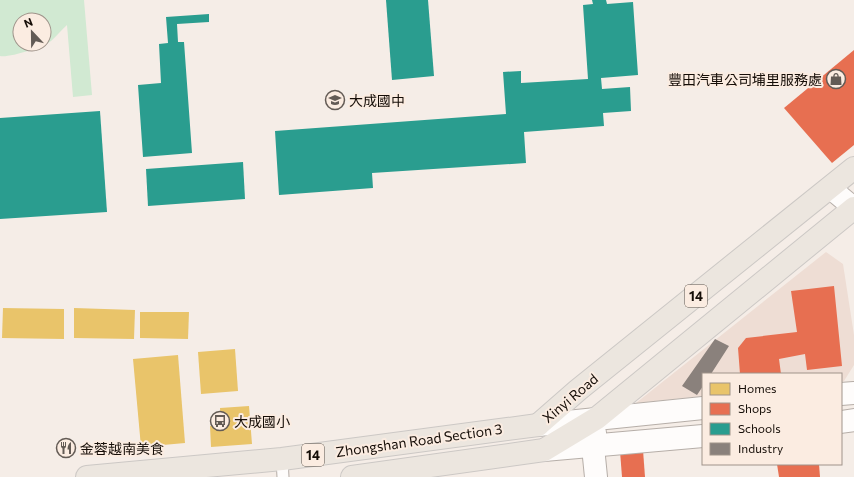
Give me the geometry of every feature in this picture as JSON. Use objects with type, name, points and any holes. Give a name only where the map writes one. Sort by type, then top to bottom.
[{"type":"main road","name":"Xinyi Road","points":[[854,168],[578,390],[538,425],[544,450],[597,418],[854,208]]},
{"type":"main road","name":"Zhongshan Road Section 3","points":[[87,477],[283,468],[538,425]]},
{"type":"main road","name":"Zhongshan Road Section 3","points":[[352,477],[544,450]]},
{"type":"street","points":[[830,188],[854,208]]},
{"type":"street","points":[[842,394],[854,393]]},
{"type":"street","name":"Zhongshan Road Section 3","points":[[538,425],[702,408]]},
{"type":"street","points":[[596,477],[593,446],[597,418]]},
{"type":"street","points":[[842,422],[854,420]]},
{"type":"street","name":"Zhongshan Road Section 3","points":[[544,450],[702,436]]},
{"type":"shaded area","points":[[826,252],[843,264],[854,335],[854,365],[844,381],[842,382],[842,373],[702,373],[702,396],[636,403]]},
{"type":"green space","points":[[0,0],[84,0],[92,95],[73,97],[67,25],[52,40],[52,12],[12,12],[12,52],[26,52],[0,56]]},
{"type":"building: Homes","points":[[3,308],[64,309],[64,339],[2,338]]},
{"type":"building: Homes","points":[[74,308],[135,310],[134,339],[74,338]]},
{"type":"building: Homes","points":[[140,312],[189,312],[188,339],[140,338]]},
{"type":"building: Homes","points":[[235,349],[238,391],[201,394],[198,352]]},
{"type":"building: Homes","points":[[178,355],[185,443],[141,447],[133,359]]},
{"type":"building: Homes","points":[[249,406],[252,444],[211,447],[210,426],[221,425],[220,408]]},
{"type":"building: Shops","name":"豐田汽車公司埔里服務處","points":[[854,50],[854,145],[832,163],[784,108]]},
{"type":"building: Shops","points":[[834,286],[842,366],[807,370],[805,354],[779,359],[781,373],[740,373],[738,348],[746,338],[797,332],[791,291]]},
{"type":"building: Shops","points":[[643,450],[645,477],[622,477],[620,451]]},
{"type":"building: Shops","points":[[777,465],[819,465],[820,477],[779,477]]},
{"type":"building: Schools","points":[[386,0],[428,0],[434,76],[392,80]]},
{"type":"building: Schools","points":[[592,0],[606,0],[607,4],[633,2],[638,75],[601,78],[602,89],[630,87],[631,111],[603,113],[604,126],[524,132],[526,163],[372,173],[373,188],[279,195],[275,131],[506,114],[503,72],[521,71],[521,83],[588,79],[583,5],[593,4]]},
{"type":"building: Schools","points":[[209,14],[209,22],[177,24],[178,42],[184,42],[192,153],[143,157],[138,85],[161,83],[159,44],[168,43],[166,17]]},
{"type":"building: Schools","points":[[100,111],[107,212],[0,219],[0,118]]},
{"type":"building: Schools","points":[[243,162],[245,199],[148,206],[146,169]]},
{"type":"building: Industry","points":[[715,339],[729,346],[712,373],[702,373],[702,388],[697,395],[682,386]]},
{"type":"place","name":"豐田汽車公司埔里服務處","points":[[836,79]]},
{"type":"place","name":"大成國中","points":[[335,100]]},
{"type":"place","name":"大成國小","points":[[220,421]]},
{"type":"place","name":"金蓉越南美食","points":[[66,448]]}]
